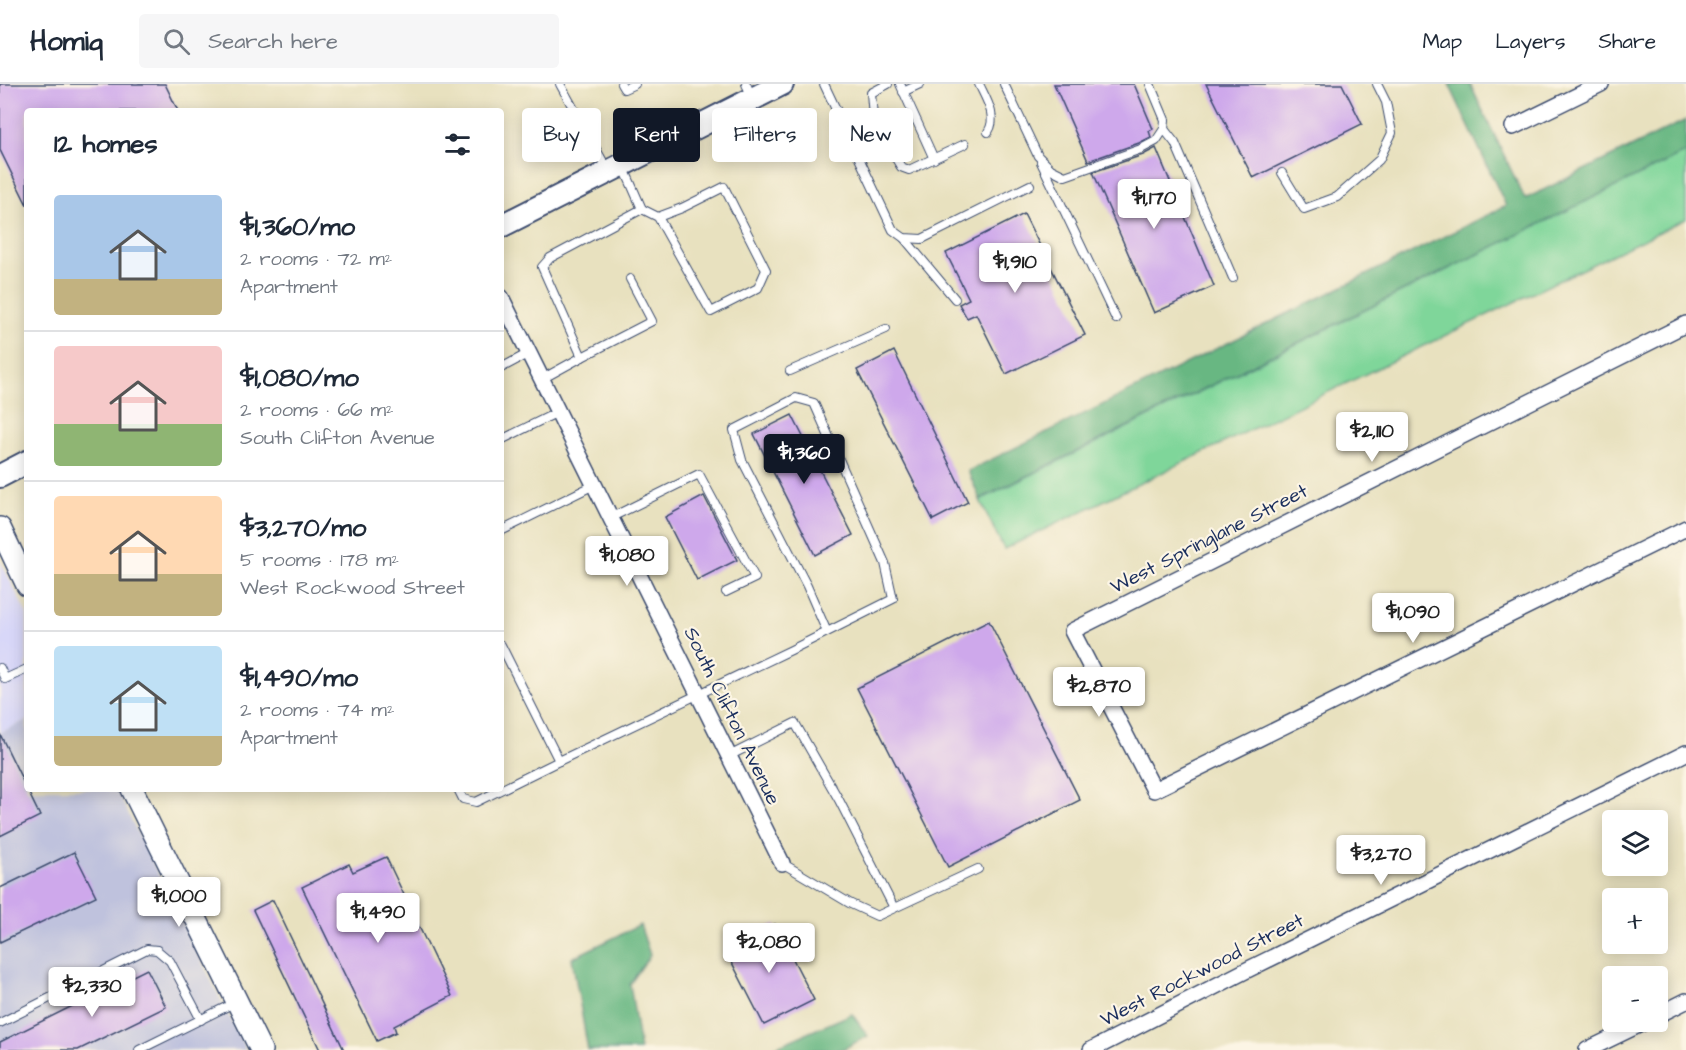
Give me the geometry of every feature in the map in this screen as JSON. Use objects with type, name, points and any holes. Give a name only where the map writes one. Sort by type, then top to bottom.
[{"type":"main road","points":[[504,224],[615,167],[750,91],[782,84]]},
{"type":"main road","points":[[0,476],[24,464]]},
{"type":"main road","points":[[0,528],[24,579]]},
{"type":"main road","points":[[133,792],[261,1050]]},
{"type":"street","points":[[1513,127],[1601,84]]},
{"type":"street","name":"South Clifton Avenue","points":[[504,303],[782,863]]},
{"type":"street","name":"West Springlane Street","points":[[1686,324],[1072,631],[1155,790],[1686,528]]},
{"type":"street","name":"West Rockwood Street","points":[[1091,1050],[1686,753]]},
{"type":"street","points":[[1668,1011],[1686,1001]]},
{"type":"street","points":[[1587,1050],[1624,1032]]},
{"type":"lane","points":[[560,84],[642,209],[658,217],[711,312],[758,288],[766,270],[724,187],[658,217]]},
{"type":"lane","points":[[621,84],[624,89],[634,84]]},
{"type":"lane","points":[[824,84],[835,108]]},
{"type":"lane","points":[[873,108],[872,93],[888,84]]},
{"type":"lane","points":[[920,84],[902,88],[934,159]]},
{"type":"lane","points":[[979,84],[992,115],[993,125],[988,132]]},
{"type":"lane","points":[[1004,84],[1116,318]]},
{"type":"lane","points":[[1038,156],[1051,169],[1065,176],[1141,149],[1156,141],[1164,129],[1165,120],[1150,84]]},
{"type":"lane","points":[[1282,173],[1304,209],[1337,197],[1379,160],[1392,133],[1386,102],[1377,84]]},
{"type":"lane","points":[[1164,129],[1174,143],[1233,278]]},
{"type":"lane","points":[[898,162],[901,167],[909,170],[965,144]]},
{"type":"lane","points":[[861,162],[893,230],[904,238],[955,299]]},
{"type":"lane","points":[[904,238],[922,239],[1030,185]]},
{"type":"lane","points":[[582,357],[542,267],[550,258],[642,209]]},
{"type":"lane","points":[[542,379],[652,321],[630,279]]},
{"type":"lane","points":[[790,371],[886,329]]},
{"type":"lane","points":[[504,366],[529,353]]},
{"type":"lane","points":[[504,788],[827,632],[893,599],[885,563],[814,403],[796,398],[734,430],[742,460],[807,586],[827,632]]},
{"type":"lane","points":[[504,439],[558,412]]},
{"type":"lane","points":[[610,518],[699,474],[755,578],[726,592]]},
{"type":"lane","points":[[504,529],[594,484]]},
{"type":"lane","points":[[504,651],[559,761]]},
{"type":"lane","points":[[0,668],[5,679],[24,670]]},
{"type":"lane","points":[[728,756],[795,723],[839,800],[894,908]]},
{"type":"lane","points":[[460,792],[463,799],[476,802],[496,792]]},
{"type":"lane","points":[[782,863],[851,904],[877,916],[978,868]]},
{"type":"lane","points":[[0,1023],[147,949],[157,950],[170,961],[201,1020]]},
{"type":"lane","points":[[139,1050],[237,1002]]},
{"type":"shaded area","points":[[0,560],[24,608],[24,721],[0,733]]},
{"type":"shaded area","points":[[24,721],[24,792],[117,792],[246,1050],[0,1050],[0,733]]},
{"type":"green space","points":[[1449,84],[1470,84],[1525,199],[1686,120],[1686,152],[980,499],[968,471],[1506,206]]},
{"type":"green space","points":[[1686,152],[1686,219],[1004,549],[980,500]]},
{"type":"green space","points":[[640,925],[650,955],[630,984],[640,1050],[588,1050],[572,958]]},
{"type":"green space","points":[[852,1014],[868,1036],[841,1050],[768,1050]]},
{"type":"building","points":[[0,84],[165,84],[177,108],[24,108],[24,199],[0,150]]},
{"type":"building","points":[[1054,84],[1134,84],[1153,129],[1149,131],[1151,137],[1088,161]]},
{"type":"building","points":[[1206,84],[1342,84],[1362,124],[1253,178]]},
{"type":"building","points":[[1156,148],[1214,286],[1154,313],[1093,172],[1143,155]]},
{"type":"building","points":[[1024,214],[1085,335],[1006,374],[976,314],[967,318],[959,304],[969,299],[946,253]]},
{"type":"building","points":[[894,351],[968,502],[933,520],[857,370]]},
{"type":"building","points":[[792,415],[853,535],[815,555],[754,434]]},
{"type":"building","points":[[704,496],[737,560],[697,580],[665,517]]},
{"type":"building","points":[[989,621],[1080,800],[948,867],[857,688]]},
{"type":"building","points":[[0,734],[24,783],[24,792],[28,792],[40,816],[0,836]]},
{"type":"building","points":[[74,852],[96,896],[0,942],[0,888]]},
{"type":"building","points":[[386,857],[452,996],[394,1026],[396,1032],[377,1041],[302,887],[349,864],[353,872]]},
{"type":"building","points":[[273,900],[344,1050],[320,1050],[253,910]]},
{"type":"building","points":[[775,924],[814,1000],[764,1025],[725,949]]},
{"type":"building","points":[[147,969],[166,1007],[78,1050],[0,1050],[0,1042]]}]
